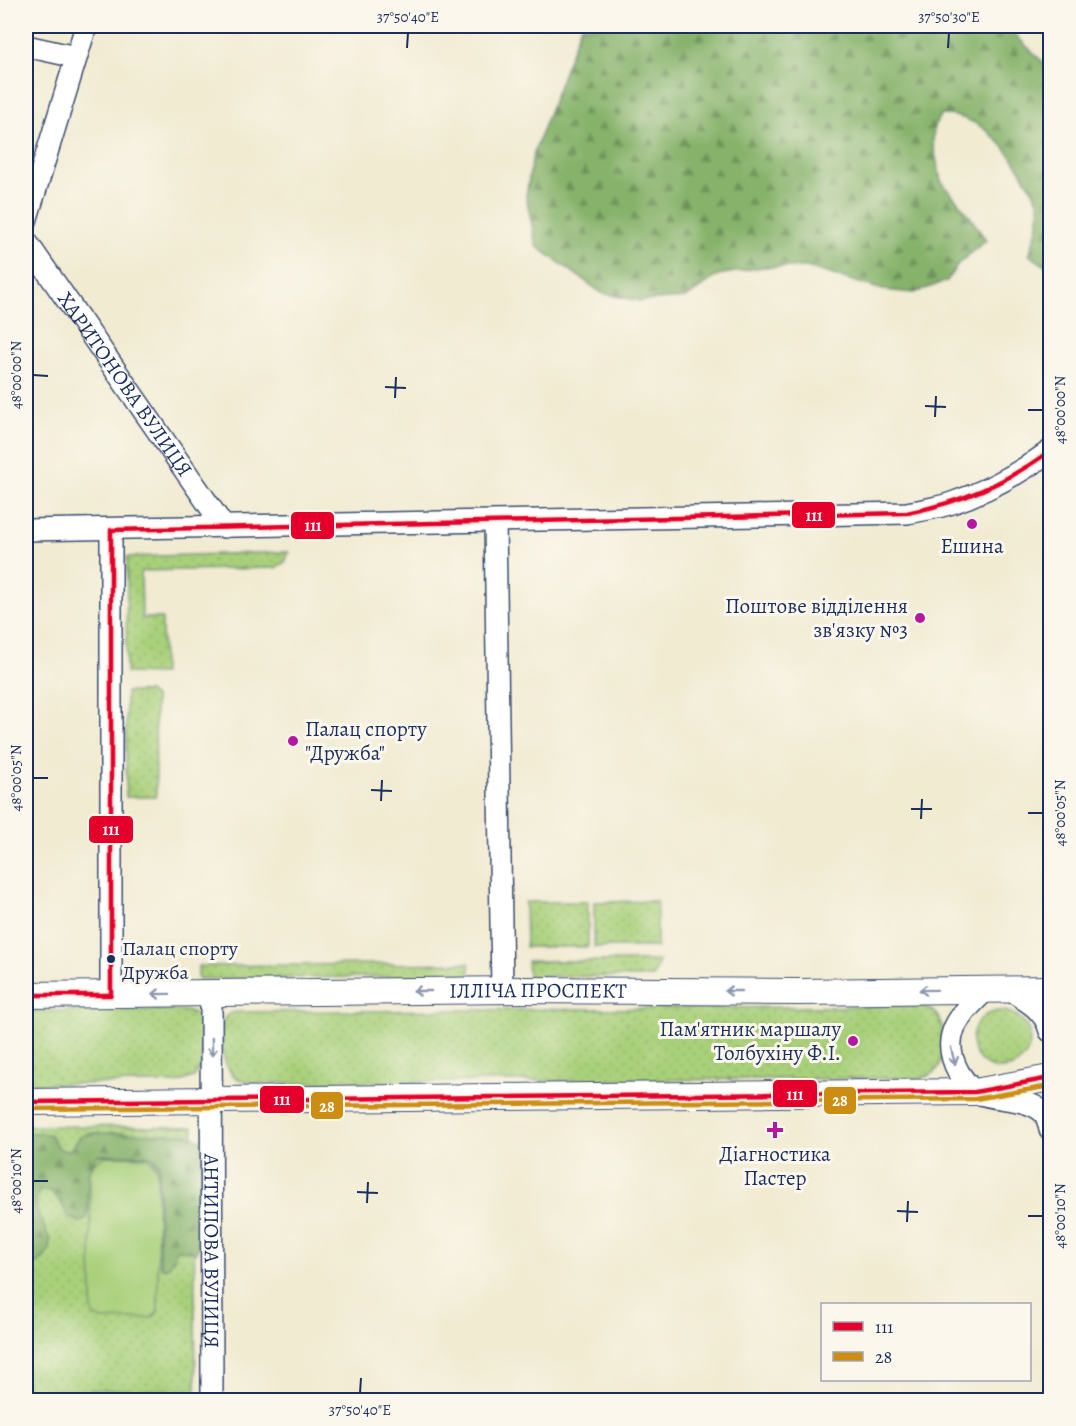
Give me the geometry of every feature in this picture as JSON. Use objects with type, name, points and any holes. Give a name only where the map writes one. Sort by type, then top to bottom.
[{"type":"main road","name":"ІЛЛІЧА ПРОСПЕКТ","points":[[26,996],[501,990],[800,992],[1050,989]]},
{"type":"main road","points":[[26,1102],[975,1092],[1050,1078]]},
{"type":"street","points":[[26,221],[86,26]]},
{"type":"street","points":[[26,46],[76,57]]},
{"type":"street","name":"ХАРИТОНОВА ВУЛИЦЯ","points":[[26,240],[224,527]]},
{"type":"street","points":[[26,530],[907,513],[951,504],[998,484],[1050,451]]},
{"type":"street","points":[[495,522],[501,990]]},
{"type":"street","points":[[111,530],[111,995]]},
{"type":"street","points":[[1050,1031],[1049,1024],[1033,1004],[998,990],[960,1015],[953,1029],[950,1045],[953,1061],[960,1076],[975,1092],[1030,1105],[1045,1114],[1050,1130]]},
{"type":"street","name":"АНТИПОВА ВУЛИЦЯ","points":[[211,993],[212,1401]]},
{"type":"green space","points":[[581,26],[1006,26],[1046,65],[1050,66],[1050,269],[1029,255],[1038,223],[1039,204],[1013,159],[1004,147],[982,127],[956,116],[941,115],[934,126],[933,144],[941,181],[986,240],[958,264],[947,281],[914,293],[883,290],[807,267],[763,267],[718,275],[686,298],[640,301],[602,293],[536,246],[526,196],[533,155]]},
{"type":"green space","points":[[289,552],[285,562],[275,568],[141,571],[142,618],[162,618],[163,674],[126,673],[127,557]]},
{"type":"green space","points":[[126,692],[148,692],[155,698],[156,797],[126,797]]},
{"type":"green space","points":[[657,901],[657,947],[594,947],[594,902]]},
{"type":"green space","points":[[525,902],[588,902],[588,947],[526,947]]},
{"type":"green space","points":[[527,961],[659,961],[653,977],[528,976]]},
{"type":"green space","points":[[469,963],[470,976],[198,979],[198,966]]},
{"type":"green space","points":[[924,1006],[933,1011],[939,1019],[943,1044],[938,1068],[922,1078],[255,1083],[240,1080],[230,1072],[223,1056],[220,1038],[223,1021],[227,1015],[236,1012]]},
{"type":"green space","points":[[176,1010],[193,1012],[202,1021],[201,1066],[194,1077],[177,1083],[26,1084],[26,1011]]},
{"type":"green space","points":[[995,1011],[1007,1011],[1022,1019],[1030,1034],[1030,1046],[1022,1061],[1007,1069],[995,1069],[980,1061],[972,1046],[972,1034],[980,1019]]},
{"type":"green space","points":[[26,1126],[193,1127],[196,1390],[26,1390]]},
{"type":"green space","points":[[26,1133],[50,1135],[60,1149],[66,1151],[70,1150],[80,1137],[90,1133],[187,1134],[203,1141],[202,1242],[196,1252],[176,1250],[168,1268],[162,1268],[159,1255],[159,1169],[153,1158],[145,1155],[98,1155],[90,1168],[88,1215],[85,1220],[80,1222],[68,1217],[61,1202],[51,1191],[39,1192],[36,1207],[50,1241],[49,1248],[42,1260],[26,1267]]},
{"type":"green space","points":[[105,1156],[148,1157],[157,1169],[158,1308],[157,1313],[151,1318],[103,1320],[95,1317],[92,1311],[90,1170],[95,1162]]},
{"type":"transit line","name":"111","points":[[26,995],[111,995],[111,530],[907,513],[927,509],[982,490],[1016,473],[1050,451]]},
{"type":"transit line","name":"111","points":[[26,1102],[975,1092],[1050,1078]]},
{"type":"transit line","name":"28","points":[[26,1109],[975,1099],[1050,1086]]},
{"type":"place","name":"Ешина","points":[[972,524]]},
{"type":"place","name":"Поштове відділення зв'язку №3","points":[[920,618]]},
{"type":"place","name":"Палац спорту \"Дружба\"","points":[[293,741]]},
{"type":"place","name":"Палац спорту Дружба","points":[[111,959]]},
{"type":"place","name":"Пам'ятник маршалу Толбухіну Ф.І.","points":[[853,1041]]},
{"type":"place","name":"Діагностика Пастер","points":[[775,1130]]}]
